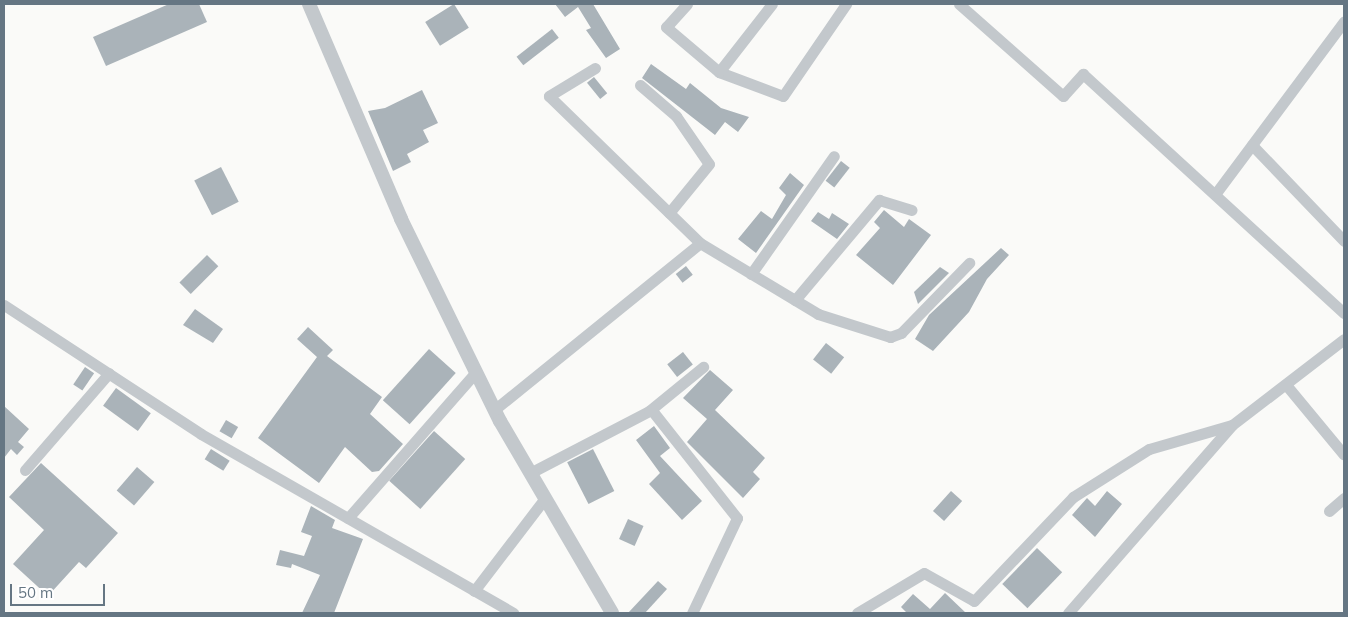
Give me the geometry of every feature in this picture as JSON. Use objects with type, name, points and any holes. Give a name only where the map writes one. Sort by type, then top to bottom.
[{"type":"street","points":[[309,4],[357,122],[494,410],[612,613]]},
{"type":"street","points":[[687,4],[666,27],[720,72],[783,96],[846,4]]},
{"type":"street","points":[[720,72],[772,4]]},
{"type":"street","points":[[959,4],[1063,96],[1083,74],[1216,193],[1344,313]]},
{"type":"street","points":[[1216,193],[1344,21]]},
{"type":"street","points":[[595,68],[549,96],[700,243],[818,314],[890,337],[900,333],[969,263]]},
{"type":"street","points":[[640,85],[676,116],[709,164],[669,213]]},
{"type":"street","points":[[1252,145],[1344,241]]},
{"type":"street","points":[[751,274],[834,156]]},
{"type":"street","points":[[795,300],[880,200],[912,210]]},
{"type":"street","points":[[494,410],[700,243]]},
{"type":"street","points":[[4,304],[202,434],[513,613]]},
{"type":"street","points":[[1068,613],[1232,424],[1287,386],[1344,339]]},
{"type":"street","points":[[530,473],[649,411],[703,367]]},
{"type":"street","points":[[348,518],[476,372]]},
{"type":"street","points":[[25,470],[109,374]]},
{"type":"street","points":[[1287,386],[1344,455]]},
{"type":"street","points":[[654,413],[737,518],[692,613]]},
{"type":"street","points":[[857,613],[924,573],[974,600],[1073,496],[1149,448],[1232,424]]},
{"type":"street","points":[[474,591],[545,498]]},
{"type":"street","points":[[1329,511],[1344,498]]},
{"type":"building","points":[[169,4],[199,4],[207,22],[106,66],[93,37]]},
{"type":"building","points":[[454,4],[469,28],[440,46],[425,22]]},
{"type":"building","points":[[555,4],[593,4],[620,49],[606,58],[586,30],[591,28],[578,7],[565,17]]},
{"type":"building","points":[[552,29],[559,38],[523,65],[517,57]]},
{"type":"building","points":[[651,64],[686,89],[690,83],[721,108],[749,117],[738,132],[725,122],[715,135],[642,78]]},
{"type":"building","points":[[594,77],[607,93],[600,99],[587,83]]},
{"type":"building","points":[[422,90],[438,123],[423,130],[429,142],[407,154],[411,162],[393,171],[368,111],[385,108]]},
{"type":"building","points":[[841,161],[850,168],[834,187],[826,181]]},
{"type":"building","points":[[221,167],[239,202],[212,215],[194,181]]},
{"type":"building","points":[[790,173],[804,185],[756,253],[738,239],[761,211],[772,219],[786,195],[779,188]]},
{"type":"building","points":[[884,210],[904,227],[909,219],[931,235],[893,285],[856,255],[880,228],[874,222]]},
{"type":"building","points":[[818,212],[829,219],[832,213],[849,224],[837,239],[811,221]]},
{"type":"building","points":[[1001,248],[1009,255],[987,279],[969,312],[933,351],[915,339],[929,315]]},
{"type":"building","points":[[207,255],[218,266],[191,294],[179,283]]},
{"type":"building","points":[[686,266],[693,275],[683,283],[676,274]]},
{"type":"building","points":[[940,267],[949,273],[918,304],[914,292]]},
{"type":"building","points":[[195,309],[223,329],[213,343],[183,325]]},
{"type":"building","points":[[308,327],[333,350],[327,356],[382,397],[370,414],[403,444],[379,471],[372,472],[345,447],[319,483],[258,438],[317,357],[297,339]]},
{"type":"building","points":[[826,343],[844,357],[831,374],[813,360]]},
{"type":"building","points":[[429,349],[456,373],[410,424],[383,400]]},
{"type":"building","points":[[683,352],[693,365],[677,377],[667,364]]},
{"type":"building","points":[[85,367],[94,373],[82,391],[73,384]]},
{"type":"building","points":[[710,370],[733,390],[715,410],[765,458],[753,472],[760,479],[743,498],[687,442],[707,419],[683,398]]},
{"type":"building","points":[[116,388],[151,413],[138,431],[103,406]]},
{"type":"building","points":[[4,406],[29,429],[18,442],[24,447],[17,455],[11,449],[4,458]]},
{"type":"building","points":[[226,420],[238,427],[232,438],[220,431]]},
{"type":"building","points":[[654,426],[670,448],[660,456],[702,501],[682,520],[649,484],[660,473],[636,440]]},
{"type":"building","points":[[434,431],[465,459],[420,509],[389,481]]},
{"type":"building","points":[[211,449],[230,461],[223,471],[205,459]]},
{"type":"building","points":[[593,449],[614,491],[588,504],[567,462]]},
{"type":"building","points":[[41,463],[118,533],[86,568],[79,562],[48,596],[13,564],[44,530],[9,497]]},
{"type":"building","points":[[137,467],[154,482],[134,505],[117,490]]},
{"type":"building","points":[[951,491],[962,501],[944,521],[933,511]]},
{"type":"building","points":[[1107,491],[1122,504],[1095,537],[1072,515],[1087,498],[1095,506]]},
{"type":"building","points":[[311,506],[335,520],[332,528],[363,539],[334,613],[302,613],[320,575],[292,564],[291,568],[276,565],[280,550],[304,556],[312,536],[301,532]]},
{"type":"building","points":[[628,519],[644,526],[635,546],[619,539]]},
{"type":"building","points":[[1037,548],[1062,572],[1027,608],[1002,584]]},
{"type":"building","points":[[658,581],[667,589],[645,613],[628,613]]},
{"type":"building","points":[[945,593],[966,613],[907,613],[901,607],[913,594],[930,609]]}]
